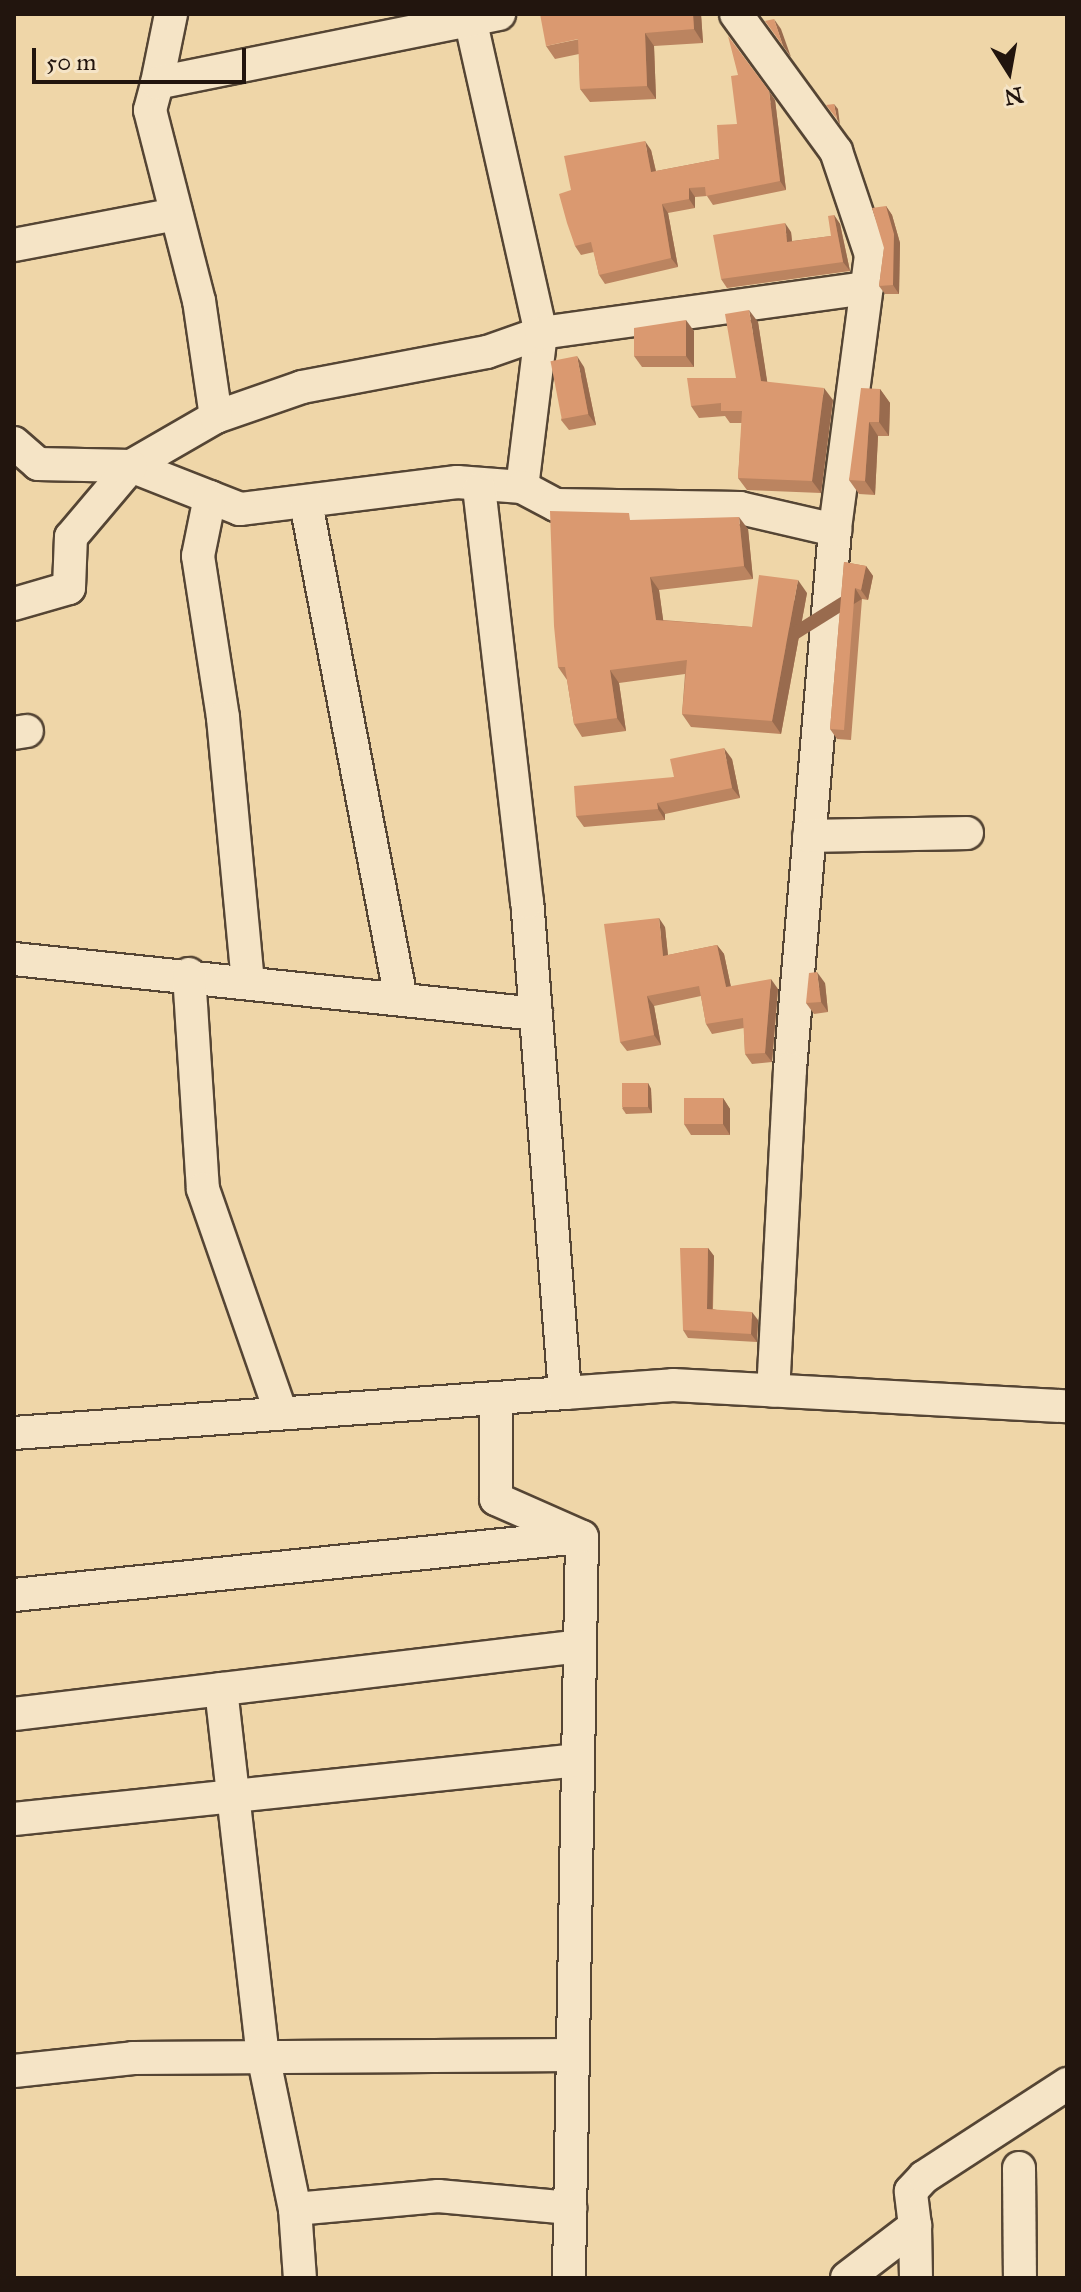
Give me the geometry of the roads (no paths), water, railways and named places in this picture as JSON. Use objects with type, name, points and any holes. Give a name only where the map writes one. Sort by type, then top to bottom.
[{"type":"street","points":[[171,14],[150,110],[176,214],[216,417]]},
{"type":"street","points":[[736,14],[836,151],[871,255],[835,530],[809,836],[773,1391]]},
{"type":"street","points":[[157,83],[480,17],[541,333],[522,487]]},
{"type":"street","points":[[14,245],[176,214]]},
{"type":"street","points":[[14,604],[69,588],[71,537],[131,466],[216,417],[302,387],[487,352],[541,333],[867,288]]},
{"type":"street","points":[[14,443],[38,464],[131,466],[240,509],[457,482],[479,489],[522,487],[556,505],[740,508],[835,530]]},
{"type":"street","points":[[479,489],[536,1014],[565,1393]]},
{"type":"street","points":[[210,497],[198,556],[223,718],[248,981]]},
{"type":"street","points":[[306,503],[401,999]]},
{"type":"street","points":[[809,836],[967,833]]},
{"type":"street","points":[[14,959],[189,974],[536,1014]]},
{"type":"street","points":[[189,974],[203,1189],[281,1413]]},
{"type":"street","points":[[14,1433],[673,1385],[1067,1406]]},
{"type":"street","points":[[496,1398],[496,1499],[582,1537]]},
{"type":"street","points":[[14,1595],[582,1537]]},
{"type":"street","points":[[569,2278],[582,1537]]},
{"type":"street","points":[[14,1714],[580,1646]]},
{"type":"street","points":[[221,1689],[263,2055],[295,2209],[300,2278]]},
{"type":"street","points":[[14,1819],[578,1760]]},
{"type":"street","points":[[14,2071],[263,2055],[572,2055]]},
{"type":"street","points":[[916,2278],[911,2191],[924,2177],[1067,2084]]},
{"type":"street","points":[[1019,2168],[1020,2278]]},
{"type":"street","points":[[295,2209],[438,2196],[570,2208]]},
{"type":"street","points":[[847,2278],[915,2226]]}]
